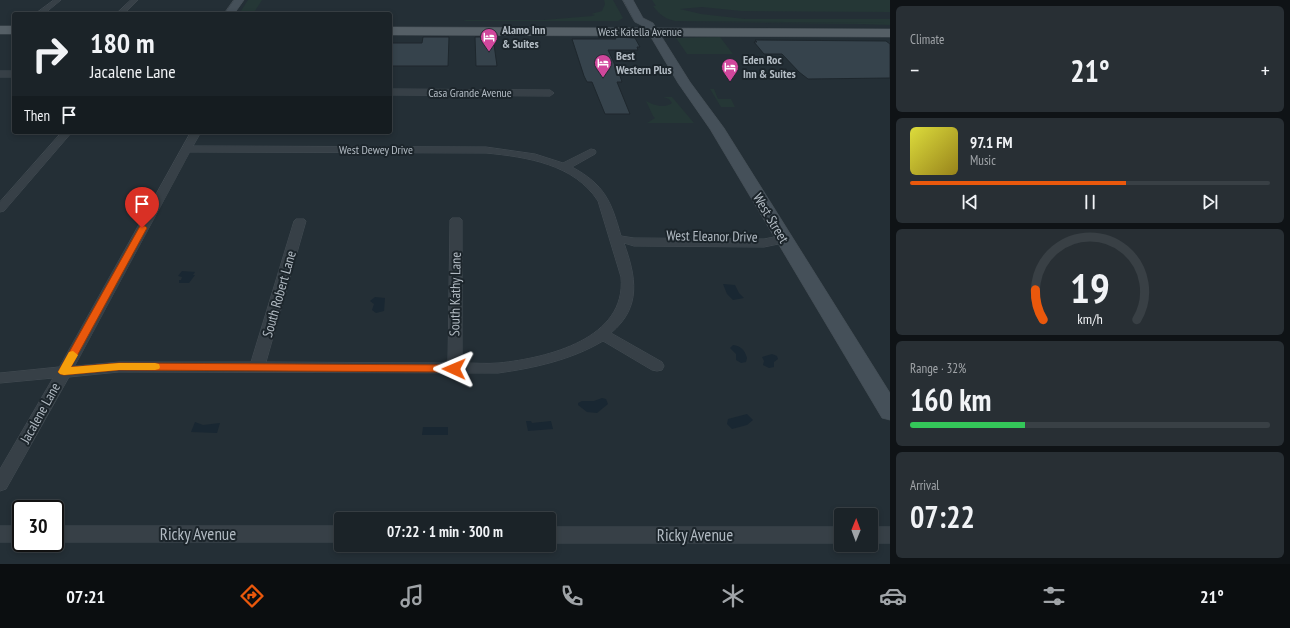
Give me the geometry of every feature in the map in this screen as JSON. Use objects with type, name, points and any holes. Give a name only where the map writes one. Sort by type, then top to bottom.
[{"type":"main road","points":[[220,12],[228,0]]},
{"type":"main road","points":[[230,12],[239,0]]},
{"type":"main road","name":"West Street","points":[[628,0],[639,20],[651,24],[684,83],[717,128],[890,412]]},
{"type":"main road","points":[[0,24],[12,24]]},
{"type":"main road","name":"West Katella Avenue","points":[[392,25],[651,24],[890,27]]},
{"type":"main road","name":"West Katella Avenue","points":[[392,31],[651,24],[890,33]]},
{"type":"main road","points":[[0,30],[12,30]]},
{"type":"street","points":[[42,12],[58,0]]},
{"type":"street","points":[[122,12],[135,0]]},
{"type":"street","points":[[0,74],[12,74]]},
{"type":"street","points":[[0,82],[12,74]]},
{"type":"street","name":"Casa Grande Avenue","points":[[392,92],[550,93]]},
{"type":"street","points":[[0,210],[65,134]]},
{"type":"street","name":"Jacalene Lane","points":[[0,484],[64,372],[195,134]]},
{"type":"street","name":"West Dewey Drive","points":[[0,378],[119,367],[498,368],[548,359],[574,350],[602,334],[613,324],[626,300],[628,288],[625,266],[604,201],[599,193],[585,180],[564,167],[526,156],[486,150],[186,149]]},
{"type":"street","points":[[564,167],[592,152]]},
{"type":"street","name":"South Robert Lane","points":[[258,367],[300,220]]},
{"type":"street","name":"South Kathy Lane","points":[[454,369],[456,220]]},
{"type":"street","name":"West Eleanor Drive","points":[[616,238],[634,242],[718,243],[764,243],[784,239]]},
{"type":"street","points":[[602,334],[656,366]]},
{"type":"street","points":[[0,534],[12,534]]},
{"type":"street","name":"Ricky Avenue","points":[[64,534],[334,534]]},
{"type":"street","name":"Ricky Avenue","points":[[556,534],[834,535]]},
{"type":"street","points":[[878,535],[890,535]]},
{"type":"shaded area","points":[[248,0],[262,0],[254,12],[240,12]]},
{"type":"shaded area","points":[[604,0],[613,0],[623,18],[618,21],[463,20],[544,20],[592,16],[595,15],[591,14],[602,11],[605,4]]},
{"type":"shaded area","points":[[652,0],[890,0],[890,12],[741,11],[702,7],[680,9],[701,14],[745,19],[890,19],[890,23],[675,21],[660,14],[653,6],[656,6]]},
{"type":"shaded area","points":[[676,22],[890,23],[890,25],[861,24]]},
{"type":"shaded area","points":[[720,37],[733,54],[687,54],[676,38]]},
{"type":"shaded area","points":[[710,89],[714,89],[718,99],[731,99],[735,107],[721,107]]},
{"type":"shaded area","points":[[663,97],[672,97],[694,123],[647,123],[655,118],[646,101],[662,106],[672,103],[669,99]]},
{"type":"water","points":[[182,271],[195,272],[193,275],[195,275],[189,283],[179,283],[179,280],[181,280],[182,277],[178,276]]},
{"type":"water","points":[[723,284],[735,285],[739,293],[744,298],[733,300],[727,294]]},
{"type":"water","points":[[375,297],[385,298],[384,311],[376,313],[372,310],[374,304],[370,301]]},
{"type":"water","points":[[733,345],[740,347],[744,351],[747,358],[746,362],[741,363],[736,360],[736,354],[730,348]]},
{"type":"water","points":[[772,354],[777,356],[778,359],[774,362],[774,367],[769,368],[763,365],[764,361],[762,357]]},
{"type":"water","points":[[602,398],[606,399],[608,404],[597,413],[587,412],[578,405],[578,403],[582,401],[594,401]]},
{"type":"water","points":[[747,414],[753,420],[747,425],[732,429],[727,424],[728,419]]},
{"type":"water","points":[[526,421],[531,421],[532,423],[551,421],[553,429],[528,431]]},
{"type":"water","points":[[195,422],[203,425],[220,423],[217,433],[191,432]]},
{"type":"water","points":[[423,427],[448,427],[448,435],[422,435]]},
{"type":"building","points":[[423,37],[449,37],[448,66],[392,66],[392,43],[422,43]]},
{"type":"building","points":[[475,37],[493,37],[497,66],[476,66]]},
{"type":"building","name":"Best Western Plus","points":[[615,37],[635,38],[640,47],[637,47],[638,50],[608,50],[620,76],[622,82],[617,82],[630,114],[605,114],[592,82],[587,82],[584,76],[572,39],[616,39]]},
{"type":"building","points":[[755,40],[886,41],[890,44],[890,78],[808,79],[782,54],[764,54],[754,42],[757,42]]},
{"type":"slow traffic","points":[[73,355],[64,372],[119,367],[155,367]]},
{"type":"place","name":"Alamo Inn & Suites","points":[[489,52]]},
{"type":"place","name":"Best Western Plus","points":[[603,78]]},
{"type":"place","name":"Eden Roc Inn & Suites","points":[[730,82]]},
{"type":"route","points":[[142,228],[64,372],[119,367],[454,369]]}]
